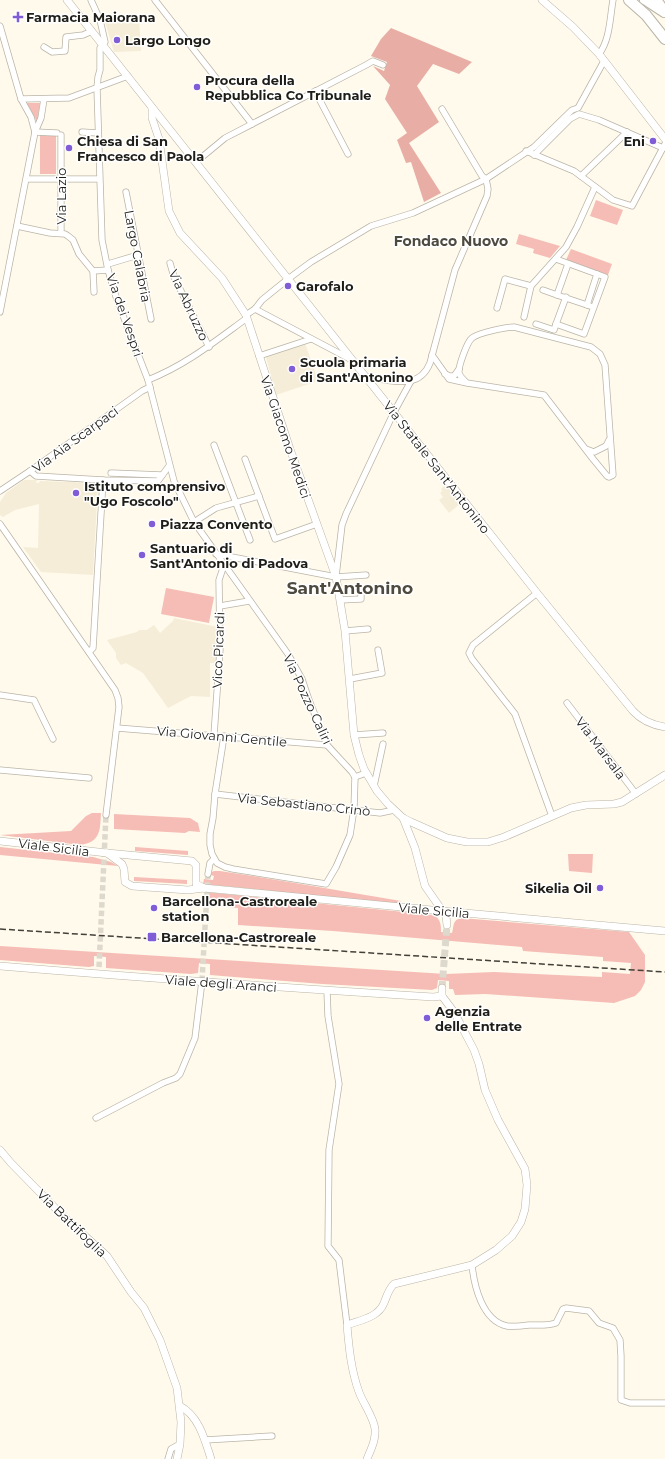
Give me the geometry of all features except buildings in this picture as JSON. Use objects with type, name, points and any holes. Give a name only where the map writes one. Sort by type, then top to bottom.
[{"type":"highway","points":[[629,0],[646,15],[665,39]]},
{"type":"highway","points":[[656,0],[665,13]]},
{"type":"main road","points":[[644,0],[665,13]]},
{"type":"street","points":[[67,0],[103,45]]},
{"type":"street","points":[[91,0],[100,20],[105,42],[103,45]]},
{"type":"street","points":[[155,0],[252,124]]},
{"type":"street","points":[[542,0],[573,27],[599,54],[665,139]]},
{"type":"street","points":[[599,54],[603,50],[607,37],[613,0]]},
{"type":"street","points":[[0,26],[21,99],[30,117],[35,132]]},
{"type":"street","points":[[44,47],[52,52],[65,51],[66,37],[83,35],[91,29]]},
{"type":"street","name":"Via Statale Sant'Antonino","points":[[103,45],[537,593],[633,711],[639,718],[648,723],[665,727]]},
{"type":"street","name":"Via dei Vespri","points":[[103,45],[100,48],[100,70],[97,88],[101,231],[108,270],[117,300],[148,380],[169,466]]},
{"type":"street","points":[[196,162],[225,138],[315,91],[373,61],[383,65]]},
{"type":"street","points":[[148,380],[175,369],[209,347],[255,309],[262,300],[311,262],[371,226],[413,213],[486,179],[534,147],[572,110],[578,108],[604,61]]},
{"type":"street","points":[[21,99],[69,98],[128,76]]},
{"type":"street","points":[[315,91],[348,154]]},
{"type":"street","points":[[0,312],[35,132],[39,125],[44,99]]},
{"type":"street","name":"Via Giacomo Medici","points":[[152,108],[152,118],[159,139],[169,211],[180,233],[222,278],[246,316],[290,449],[336,577],[345,631],[354,735],[358,755],[366,773],[382,798],[403,818],[447,838],[474,843],[494,841],[552,816],[580,806],[618,803],[626,800],[665,776]]},
{"type":"street","points":[[367,377],[411,381],[418,379],[426,372],[454,274],[487,196],[488,189],[486,179],[482,176],[442,109]]},
{"type":"street","points":[[526,151],[534,155],[568,168],[613,200],[632,206],[664,146],[588,116],[579,114],[570,119],[534,155]]},
{"type":"street","name":"Via Lazio","points":[[35,132],[59,134],[61,233]]},
{"type":"street","points":[[82,132],[98,133]]},
{"type":"street","points":[[581,176],[627,132]]},
{"type":"street","points":[[27,179],[100,179]]},
{"type":"street","points":[[524,317],[531,286],[556,259],[571,239],[595,187]]},
{"type":"street","name":"Largo Calabria","points":[[126,192],[151,319]]},
{"type":"street","points":[[17,226],[50,233],[61,233],[71,238],[79,254],[93,271],[94,292]]},
{"type":"street","points":[[108,264],[138,255]]},
{"type":"street","points":[[556,259],[605,277],[584,334],[556,324]]},
{"type":"street","name":"Via Abruzzo","points":[[170,263],[177,284],[209,347]]},
{"type":"street","points":[[557,295],[568,264]]},
{"type":"street","points":[[93,271],[108,270]]},
{"type":"street","points":[[586,304],[597,274]]},
{"type":"street","points":[[497,308],[505,279],[531,286]]},
{"type":"street","points":[[543,290],[594,307]]},
{"type":"street","points":[[536,324],[554,330],[566,297]]},
{"type":"street","points":[[255,309],[354,361]]},
{"type":"street","points":[[432,355],[449,380],[544,395],[607,476],[612,477],[613,473],[606,365],[600,354],[591,347],[514,327],[505,327],[471,339],[459,369],[454,376],[450,376],[444,372]]},
{"type":"street","points":[[259,356],[311,339]]},
{"type":"street","points":[[459,369],[461,376],[467,383]]},
{"type":"street","points":[[336,577],[342,525],[346,514],[394,412],[411,381]]},
{"type":"street","name":"Via Aia Scarpaci","points":[[0,491],[142,391],[150,387]]},
{"type":"street","points":[[583,446],[594,452],[607,445],[610,437]]},
{"type":"street","points":[[214,445],[250,540]]},
{"type":"street","points":[[604,447],[612,456]]},
{"type":"street","points":[[593,459],[592,455],[594,452]]},
{"type":"street","points":[[245,460],[275,539],[317,524]]},
{"type":"street","points":[[30,471],[36,476],[103,480],[158,481],[169,466]]},
{"type":"street","points":[[169,466],[178,490],[194,522],[216,554],[336,577],[366,575]]},
{"type":"street","points":[[111,473],[162,476]]},
{"type":"street","points":[[89,652],[94,648],[103,480]]},
{"type":"street","points":[[194,522],[216,508],[259,496]]},
{"type":"street","points":[[0,524],[115,690],[118,698],[119,707],[117,728],[106,814]]},
{"type":"street","name":"Via Pozzo Caliri","points":[[216,554],[292,661],[302,679],[327,745],[355,777]]},
{"type":"street","name":"Vico Picardi","points":[[214,735],[220,650],[219,580],[224,565]]},
{"type":"street","points":[[340,600],[361,598],[361,588]]},
{"type":"street","points":[[537,593],[473,645],[469,653],[472,659],[515,714],[552,816]]},
{"type":"street","points":[[220,606],[249,601]]},
{"type":"street","points":[[345,631],[368,628]]},
{"type":"street","points":[[350,679],[382,673],[378,650]]},
{"type":"street","points":[[0,696],[34,700],[53,739]]},
{"type":"street","name":"Via Marsala","points":[[567,703],[636,794]]},
{"type":"street","name":"Via Giovanni Gentile","points":[[117,728],[327,745]]},
{"type":"street","points":[[354,735],[383,733]]},
{"type":"street","points":[[224,736],[210,834],[214,859],[221,865],[233,870],[326,884],[348,841],[354,810],[355,777],[366,773]]},
{"type":"street","points":[[374,786],[383,744]]},
{"type":"street","points":[[0,770],[89,778]]},
{"type":"street","name":"Via Sebastiano Crinò","points":[[215,794],[380,813],[394,810]]},
{"type":"street","points":[[403,818],[415,848],[425,886],[446,916],[447,925]]},
{"type":"street","name":"Viale Sicilia","points":[[0,841],[192,861],[196,865],[196,882]]},
{"type":"street","name":"Viale Sicilia","points":[[107,853],[122,864],[124,869],[124,880],[129,885],[190,890],[204,888],[665,931]]},
{"type":"street","points":[[208,874],[210,863],[214,859]]},
{"type":"street","points":[[190,890],[196,882],[199,886],[204,888]]},
{"type":"street","name":"Viale degli Aranci","points":[[0,966],[99,971],[327,991],[433,997],[442,996]]},
{"type":"street","points":[[96,1118],[162,1083],[176,1078],[180,1074],[196,1038],[202,981]]},
{"type":"street","points":[[347,1324],[376,1315],[381,1310],[390,1288],[394,1284],[472,1265],[496,1250],[512,1236],[521,1222],[525,1209],[527,1186],[525,1169],[498,1120],[485,1090],[474,1050],[454,1012],[442,996],[442,988]]},
{"type":"street","points":[[327,991],[328,1016],[339,1084],[329,1150],[328,1246],[338,1260],[347,1324],[350,1360],[354,1378],[375,1429],[374,1440],[367,1459]]},
{"type":"street","name":"Via Battifoglia","points":[[0,1150],[62,1215],[107,1256],[131,1292],[144,1308],[162,1347],[177,1388],[181,1422],[178,1459]]},
{"type":"street","points":[[472,1265],[481,1300],[488,1314],[494,1319],[508,1326],[549,1325],[556,1323],[563,1309],[566,1308],[589,1311],[599,1323],[613,1328],[620,1340],[621,1400],[630,1404],[665,1403]]},
{"type":"street","points":[[180,1406],[187,1410],[197,1422],[211,1459]]},
{"type":"street","points":[[205,1440],[272,1436]]},
{"type":"street","points":[[168,1459],[171,1449],[180,1444]]},
{"type":"shaded area","points":[[107,14],[129,20],[129,18],[132,19],[133,16],[139,18],[141,51],[114,52],[103,15]]},
{"type":"shaded area","points":[[391,28],[472,62],[459,74],[433,64],[417,86],[439,122],[409,143],[441,193],[424,202],[411,162],[406,163],[397,140],[407,133],[385,99],[390,85],[373,66],[384,71],[387,62],[371,56],[381,39]]},
{"type":"shaded area","points":[[27,103],[40,103],[37,122]]},
{"type":"shaded area","points":[[40,135],[56,135],[56,174],[40,174]]},
{"type":"shaded area","points":[[596,200],[623,210],[617,225],[590,216]]},
{"type":"shaded area","points":[[519,234],[560,246],[550,258],[533,253],[534,249],[516,244]]},
{"type":"shaded area","points":[[571,249],[612,264],[608,275],[566,260]]},
{"type":"shaded area","name":"Scuola primaria di Sant'Antonino","points":[[305,343],[318,381],[276,395],[266,357]]},
{"type":"shaded area","points":[[24,480],[37,480],[36,483],[39,483],[40,481],[98,483],[93,575],[41,572],[23,547],[38,548],[39,504],[15,510],[3,517],[0,515],[0,502],[6,493]]},
{"type":"shaded area","points":[[446,484],[461,503],[449,513],[439,500],[443,497],[440,493],[442,491],[441,489]]},
{"type":"shaded area","points":[[166,588],[214,597],[209,623],[161,614]]},
{"type":"shaded area","points":[[174,618],[218,627],[217,649],[216,663],[210,663],[210,697],[191,696],[168,708],[143,673],[126,663],[121,665],[116,658],[116,653],[107,640],[137,632],[139,630],[147,630],[154,625],[160,633],[173,621]]},
{"type":"shaded area","points":[[92,813],[101,813],[98,834],[92,841],[80,845],[0,835],[71,831],[86,816]]},
{"type":"shaded area","points":[[114,814],[190,818],[198,823],[200,832],[189,831],[185,833],[114,829]]},
{"type":"shaded area","points":[[0,847],[93,857],[111,862],[118,866],[0,855]]},
{"type":"shaded area","points":[[135,847],[188,851],[188,855],[135,851]]},
{"type":"shaded area","points":[[568,854],[593,854],[592,873],[569,871]]},
{"type":"shaded area","points":[[214,871],[243,874],[401,901],[401,904],[203,884],[204,879],[213,880],[214,876],[211,875]]},
{"type":"shaded area","points":[[134,877],[187,880],[187,884],[134,881]]},
{"type":"shaded area","points":[[205,892],[434,915],[440,923],[441,932],[452,933],[456,920],[461,918],[629,932],[645,955],[645,982],[641,990],[635,996],[614,1003],[485,994],[455,995],[453,989],[449,989],[449,981],[438,980],[437,988],[432,990],[322,984],[210,975],[210,964],[199,963],[198,973],[191,974],[106,968],[106,957],[94,956],[94,966],[89,967],[0,960],[0,946],[446,974],[494,972],[602,977],[602,972],[630,974],[631,963],[603,961],[603,957],[523,951],[522,947],[333,931],[238,925],[238,908],[204,905]]},
{"type":"tunnel","points":[[99,967],[106,815]]},
{"type":"tunnel","points":[[202,981],[208,874]]},
{"type":"tunnel","points":[[442,988],[447,925]]},
{"type":"railway","points":[[0,929],[665,972]]},
{"type":"place","name":"Farmacia Maiorana","points":[[18,17]]},
{"type":"place","name":"Largo Longo","points":[[117,40]]},
{"type":"place","name":"Procura della Repubblica Co Tribunale","points":[[197,87]]},
{"type":"place","name":"Eni","points":[[653,141]]},
{"type":"place","name":"Chiesa di San Francesco di Paola","points":[[69,148]]},
{"type":"place","name":"Garofalo","points":[[288,286]]},
{"type":"place","name":"Scuola primaria di Sant'Antonino","points":[[292,369]]},
{"type":"place","name":"Istituto comprensivo \"Ugo Foscolo\"","points":[[76,493]]},
{"type":"place","name":"Piazza Convento","points":[[152,524]]},
{"type":"place","name":"Santuario di Sant'Antonio di Padova","points":[[142,555]]},
{"type":"place","name":"Sikelia Oil","points":[[600,888]]},
{"type":"place","name":"Barcellona-Castroreale station","points":[[154,908]]},
{"type":"place","name":"Barcellona-Castroreale","points":[[152,937]]},
{"type":"place","name":"Agenzia delle Entrate","points":[[427,1018]]},
{"type":"district","name":"Fondaco Nuovo","points":[[451,241]]},
{"type":"district","name":"Sant'Antonino","points":[[350,588]]}]
